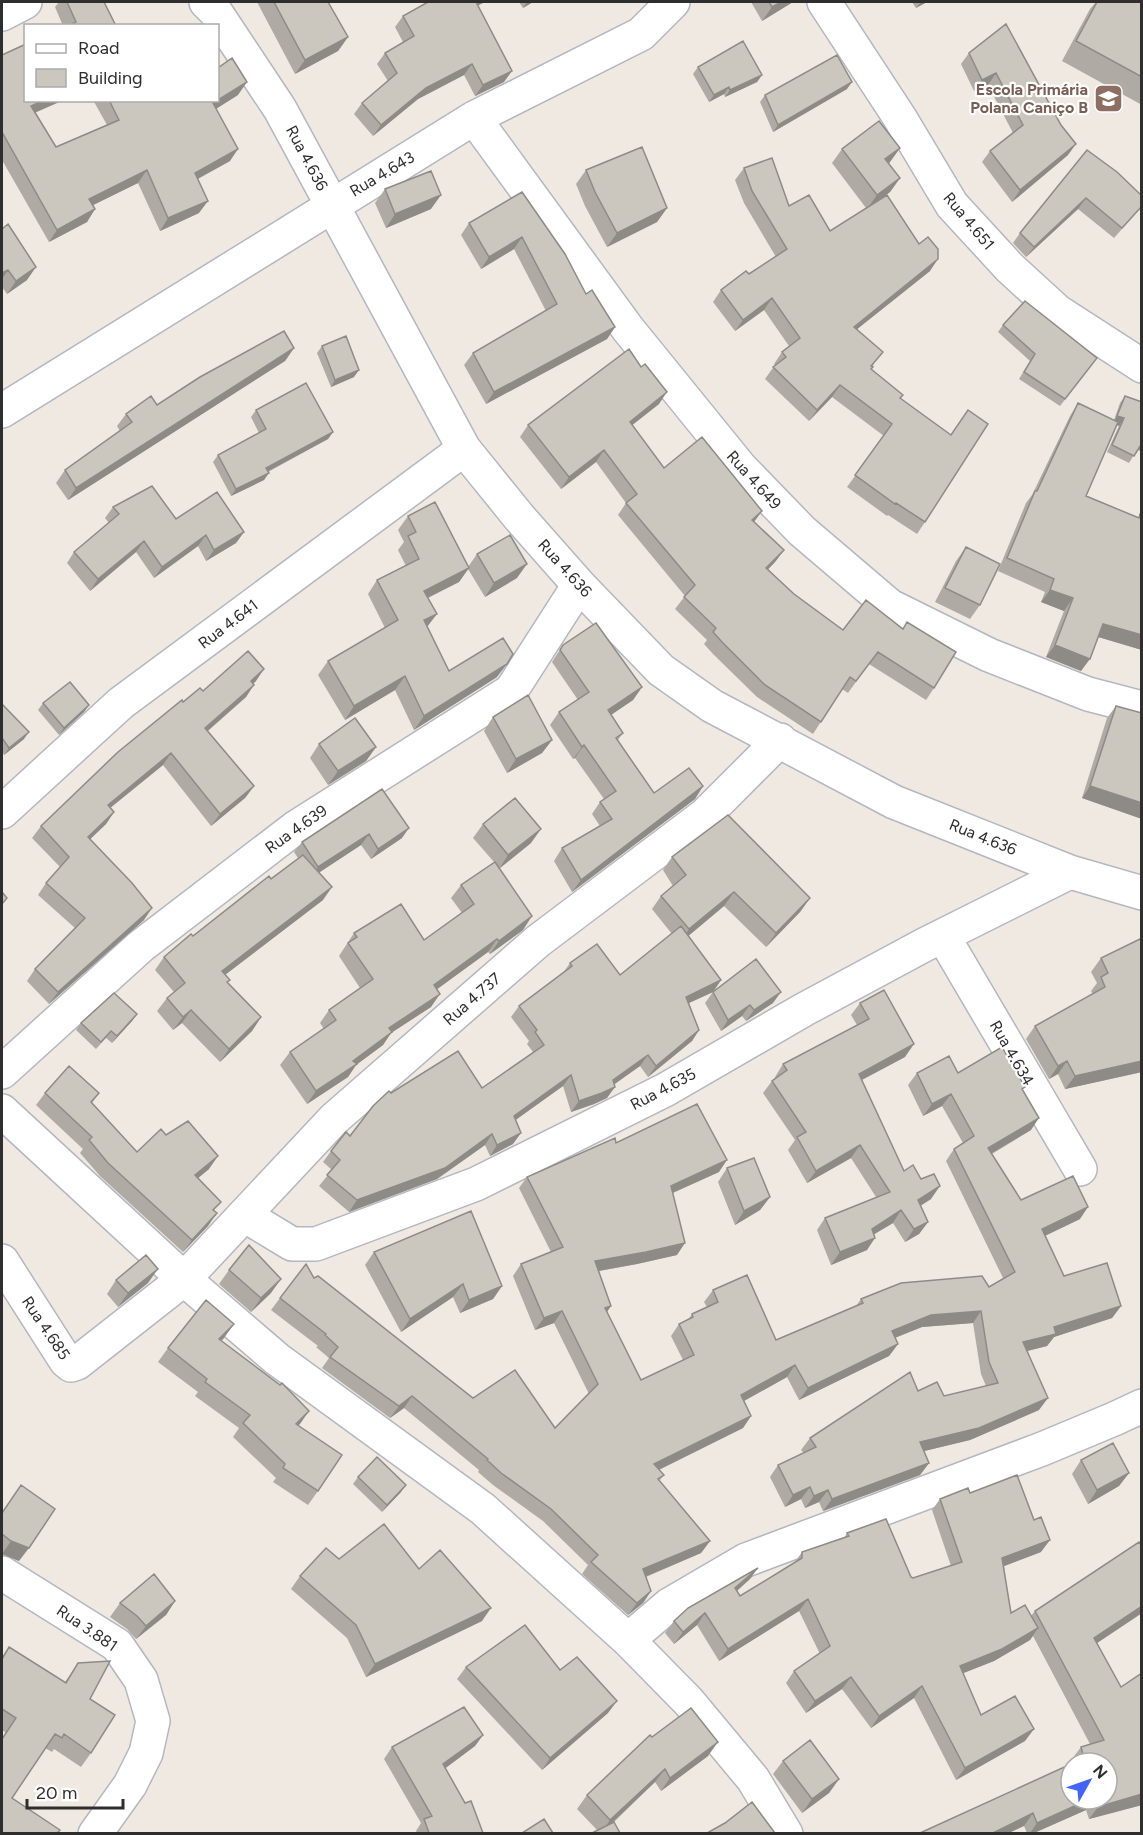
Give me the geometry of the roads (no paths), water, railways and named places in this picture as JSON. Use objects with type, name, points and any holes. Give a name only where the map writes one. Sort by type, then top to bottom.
[{"type":"street","points":[[2,14],[26,2]]},
{"type":"street","name":"Rua 4.636","points":[[206,2],[280,109],[464,449],[519,517],[579,585],[661,670],[712,706],[894,802],[1070,872],[1142,893]]},
{"type":"street","name":"Rua 4.643","points":[[2,411],[474,118],[641,34],[673,2]]},
{"type":"street","name":"Rua 4.651","points":[[824,2],[900,118],[952,205],[1010,268],[1057,311],[1142,366]]},
{"type":"street","name":"Rua 4.649","points":[[474,118],[628,329],[740,467],[802,531],[890,606],[989,655],[1088,694],[1142,708]]},
{"type":"street","name":"Rua 4.641","points":[[2,812],[121,704],[464,449]]},
{"type":"street","name":"Rua 4.639","points":[[2,1072],[141,945],[295,828],[511,691],[579,585]]},
{"type":"street","name":"Rua 4.737","points":[[71,1365],[77,1363],[184,1279],[334,1119],[538,941],[705,815],[780,740]]},
{"type":"street","name":"Rua 4.635","points":[[244,1215],[292,1244],[316,1244],[476,1184],[665,1089],[943,936],[1070,872]]},
{"type":"street","name":"Rua 4.634","points":[[943,936],[1080,1169]]},
{"type":"street","points":[[2,1111],[184,1279],[277,1359],[483,1509],[628,1640],[688,1701],[753,1779],[786,1833]]},
{"type":"street","name":"Rua 4.685","points":[[2,1261],[66,1361],[71,1365]]},
{"type":"street","points":[[628,1640],[669,1605],[746,1560],[1042,1449],[1142,1406]]},
{"type":"street","name":"Rua 3.881","points":[[2,1573],[117,1645],[141,1680],[153,1721],[146,1753],[130,1785],[96,1833]]},
{"type":"place","name":"Escola Primária Polana Caniço B","points":[[1109,98]]}]
